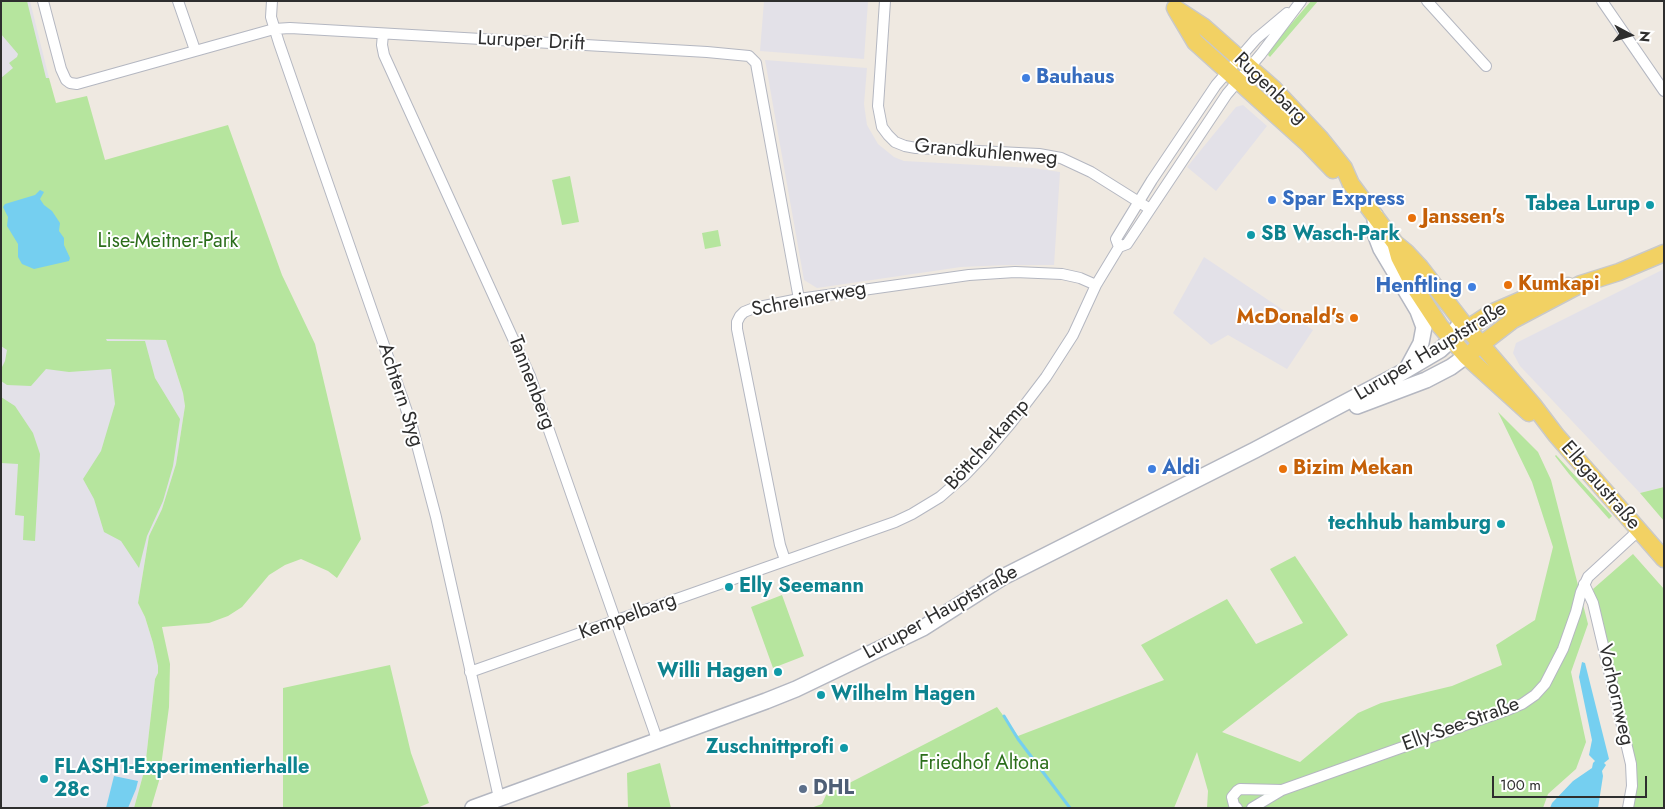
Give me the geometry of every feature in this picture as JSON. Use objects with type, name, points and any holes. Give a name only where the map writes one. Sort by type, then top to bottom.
[{"type":"main road","name":"Rugenbarg","points":[[1172,5],[1204,27],[1273,88],[1320,138],[1344,168],[1350,184]]},
{"type":"main road","name":"Rugenbarg","points":[[1172,5],[1195,42],[1307,143],[1337,175],[1350,184],[1395,243],[1420,267],[1474,331]]},
{"type":"main road","points":[[1375,215],[1376,236],[1381,249],[1418,311],[1424,327],[1421,343],[1407,369]]},
{"type":"main road","name":"Rugenbarg","points":[[1395,243],[1399,257],[1415,288],[1460,353]]},
{"type":"main road","name":"Luruper Hauptstraße","points":[[1312,419],[1337,413],[1426,380],[1451,367],[1474,331],[1491,313],[1542,291],[1581,284],[1619,272],[1664,253]]},
{"type":"main road","name":"Luruper Hauptstraße","points":[[1474,331],[1513,320],[1581,284]]},
{"type":"main road","points":[[1460,353],[1457,328],[1474,331]]},
{"type":"main road","name":"Elbgaustraße","points":[[1474,331],[1556,435],[1664,559]]},
{"type":"main road","name":"Luruper Hauptstraße","points":[[473,808],[658,742],[796,689],[922,628],[1003,577],[1237,459],[1407,369],[1460,353]]},
{"type":"main road","name":"Elbgaustraße","points":[[1460,353],[1556,435]]},
{"type":"street","name":"Luruper Drift","points":[[43,1],[61,68],[66,80],[70,83],[83,83],[274,29],[290,28],[749,56],[756,63],[799,299]]},
{"type":"street","points":[[178,1],[195,50]]},
{"type":"street","name":"Achtern Styg","points":[[272,1],[274,29],[412,426],[436,517],[499,798]]},
{"type":"street","name":"Grandkuhlenweg","points":[[886,1],[878,106],[882,127],[895,142],[916,148],[1039,154],[1061,158],[1082,166],[1150,208]]},
{"type":"street","points":[[1427,1],[1486,66]]},
{"type":"street","points":[[1602,1],[1664,91]]},
{"type":"street","name":"Böttcherkamp","points":[[1119,247],[1116,239],[1152,180],[1232,76],[1299,3]]},
{"type":"street","name":"Böttcherkamp","points":[[785,560],[912,514],[940,497],[964,476],[1011,424],[1046,377],[1073,335],[1096,285],[1119,247],[1127,244],[1223,99],[1232,76],[1244,63],[1256,39],[1299,3]]},
{"type":"street","name":"Tannenberg","points":[[383,34],[384,54],[530,376],[658,742]]},
{"type":"street","name":"Schreinerweg","points":[[785,560],[776,526],[737,330],[737,322],[744,312],[799,299],[914,281],[969,275],[1014,272],[1071,275],[1096,285]]},
{"type":"street","name":"Elly-See-Straße","points":[[1252,808],[1282,790],[1510,709],[1528,700],[1545,684],[1553,671],[1563,649],[1584,584],[1591,574],[1638,531]]},
{"type":"street","name":"Kempelbarg","points":[[470,672],[616,622],[785,560]]},
{"type":"street","name":"Vorhornweg","points":[[1584,584],[1593,603],[1631,764],[1632,786],[1628,808]]},
{"type":"street","name":"Elly-See-Straße","points":[[1237,808],[1232,802],[1232,798],[1236,791],[1240,789],[1282,790]]},
{"type":"shaded area","points":[[1,1],[30,1],[49,78],[1,91]]},
{"type":"shaded area","points":[[764,1],[868,1],[864,59],[760,51]]},
{"type":"shaded area","points":[[765,60],[867,68],[864,104],[867,125],[878,144],[894,157],[904,161],[1033,168],[1060,172],[1054,265],[961,267],[817,288],[804,280]]},
{"type":"shaded area","points":[[1243,105],[1267,126],[1216,191],[1187,167],[1236,107]]},
{"type":"shaded area","points":[[1204,257],[1313,330],[1287,369],[1228,335],[1211,345],[1173,313]]},
{"type":"shaded area","points":[[1664,269],[1664,487],[1640,493],[1520,366],[1513,353],[1516,343]]},
{"type":"shaded area","points":[[1,337],[166,340],[183,393],[185,406],[176,464],[162,509],[149,536],[138,603],[145,617],[153,643],[158,673],[155,679],[145,768],[134,808],[1,808]]},
{"type":"green space","name":"Lise-Meitner-Park","points":[[1,1],[27,1],[46,78],[49,78],[56,103],[87,96],[105,160],[228,125],[282,275],[315,344],[361,539],[337,578],[328,571],[301,559],[285,565],[269,575],[242,607],[228,616],[209,623],[162,627],[170,664],[169,707],[159,781],[151,808],[134,808],[145,768],[155,679],[158,673],[153,643],[145,617],[138,603],[149,536],[162,509],[176,464],[185,406],[183,393],[166,340],[106,339],[107,341],[145,341],[155,378],[180,419],[173,466],[163,501],[147,536],[139,568],[121,541],[104,532],[94,499],[83,479],[101,451],[115,404],[111,369],[69,372],[46,369],[31,386],[7,385],[1,381],[1,369],[7,350],[1,346],[1,78],[13,68],[9,63],[18,54],[1,34]]},
{"type":"green space","points":[[1311,1],[1318,1],[1270,57],[1268,55],[1272,46]]},
{"type":"green space","points":[[570,176],[579,222],[562,225],[552,180]]},
{"type":"green space","points":[[718,230],[721,246],[705,249],[702,233]]},
{"type":"green space","points":[[1,397],[15,406],[33,433],[40,454],[35,541],[23,540],[24,516],[15,515],[18,464],[1,463]]},
{"type":"green space","name":"Friedhof Altona","points":[[1498,412],[1538,452],[1551,480],[1588,624],[1571,672],[1586,742],[1576,769],[1548,794],[1543,808],[1207,808],[1208,791],[1197,752],[1174,808],[811,808],[822,804],[826,795],[997,707],[1018,736],[1164,680],[1141,645],[1227,599],[1256,644],[1303,623],[1270,569],[1295,556],[1348,635],[1222,732],[1300,762],[1358,713],[1381,703],[1452,686],[1502,665],[1496,645],[1535,620],[1553,547],[1532,482]]},
{"type":"green space","points":[[1556,455],[1612,516],[1609,519],[1569,474]]},
{"type":"green space","points":[[1664,487],[1664,521],[1640,493]]},
{"type":"green space","points":[[1633,554],[1664,589],[1664,808],[1633,808],[1636,792],[1635,764],[1593,589]]},
{"type":"green space","points":[[782,595],[804,656],[773,668],[751,607]]},
{"type":"green space","points":[[390,665],[411,753],[429,803],[417,808],[283,808],[283,688]]},
{"type":"green space","points":[[660,763],[671,808],[628,808],[627,773]]},
{"type":"water","points":[[40,190],[44,192],[40,199],[52,211],[60,223],[59,231],[64,238],[64,245],[70,258],[69,261],[34,269],[22,264],[18,257],[18,244],[7,226],[8,217],[3,207],[5,204],[35,195]]},
{"type":"water","points":[[1582,662],[1585,663],[1609,759],[1604,763],[1606,765],[1602,771],[1603,776],[1598,808],[1550,808],[1552,803],[1573,781],[1592,768],[1595,761],[1589,755],[1592,740],[1579,677]]},
{"type":"water","points":[[114,776],[138,781],[128,808],[106,808]]},
{"type":"waterway","points":[[1004,716],[1018,739],[1070,808]]},
{"type":"place","name":"Bauhaus","points":[[1026,78]]},
{"type":"place","name":"Spar Express","points":[[1272,200]]},
{"type":"place","name":"Tabea Lurup","points":[[1650,205]]},
{"type":"place","name":"Janssen's","points":[[1412,218]]},
{"type":"place","name":"SB Wasch-Park","points":[[1251,235]]},
{"type":"place","name":"Kumkapi","points":[[1508,285]]},
{"type":"place","name":"Henftling","points":[[1472,287]]},
{"type":"place","name":"McDonald's","points":[[1354,318]]},
{"type":"place","name":"Aldi","points":[[1152,469]]},
{"type":"place","name":"Bizim Mekan","points":[[1283,469]]},
{"type":"place","name":"techhub hamburg","points":[[1501,524]]},
{"type":"place","name":"Elly Seemann","points":[[729,587]]},
{"type":"place","name":"Willi Hagen","points":[[778,672]]},
{"type":"place","name":"Wilhelm Hagen","points":[[821,695]]},
{"type":"place","name":"Zuschnittprofi","points":[[844,748]]},
{"type":"place","name":"FLASH1-Experimentierhalle 28c","points":[[44,779]]},
{"type":"place","name":"DHL","points":[[803,789]]}]
